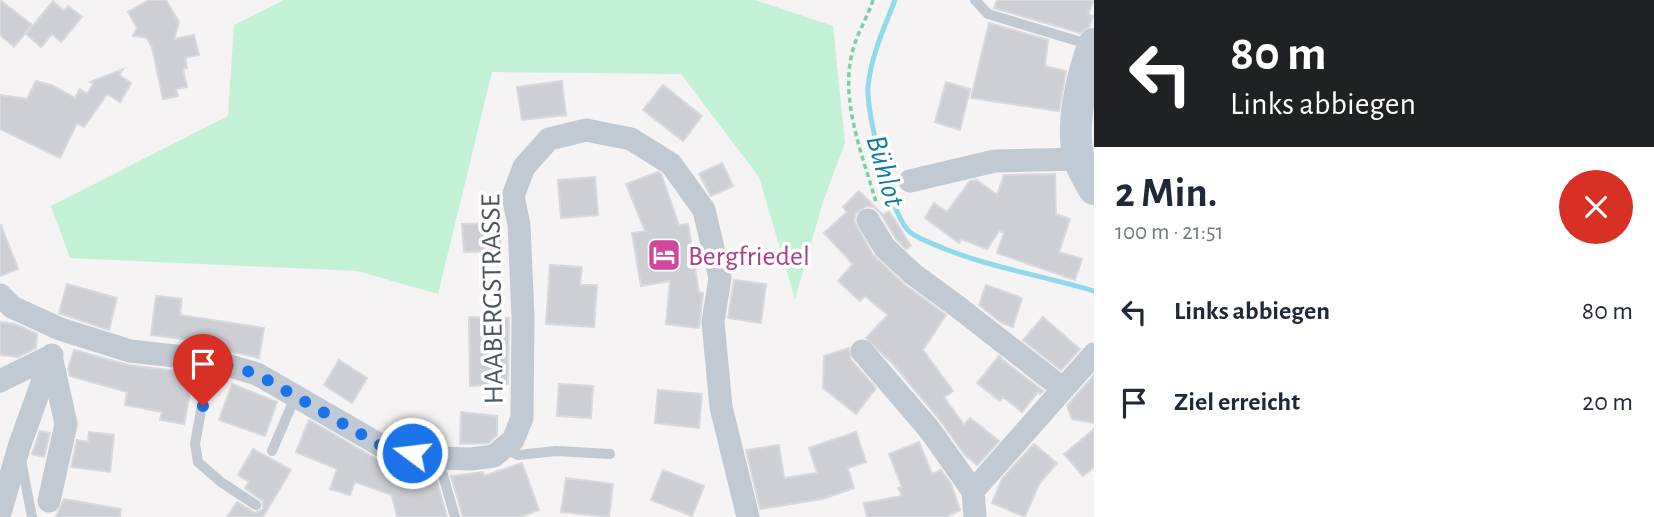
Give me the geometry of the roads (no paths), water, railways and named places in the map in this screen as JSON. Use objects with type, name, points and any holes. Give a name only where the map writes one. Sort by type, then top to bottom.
[{"type":"main road","points":[[1093,45],[1078,111],[1076,133],[1079,159],[1094,189]]},
{"type":"street","name":"HAABERGSTRASSE","points":[[503,448],[513,440],[522,418],[522,290],[519,225],[513,196],[524,167],[549,139],[586,130],[631,139],[671,164],[704,210],[720,278],[713,322],[721,407],[748,517]]},
{"type":"street","points":[[911,181],[995,161],[1079,159]]},
{"type":"street","points":[[868,220],[885,248],[913,274],[1062,388]]},
{"type":"street","points":[[4,303],[60,329],[130,351],[210,360],[257,374],[387,449],[438,458],[471,459],[494,456],[503,448]]},
{"type":"street","points":[[0,513],[19,447],[60,329]]},
{"type":"street","points":[[862,351],[929,429],[973,491],[975,517]]},
{"type":"street","points":[[973,491],[1094,354]]},
{"type":"street","points":[[0,381],[51,356]]},
{"type":"street","points":[[48,501],[66,424],[51,356]]},
{"type":"lane","points":[[975,0],[988,13],[1093,45]]},
{"type":"lane","points":[[210,360],[200,429],[195,444],[198,462],[220,482],[256,505]]},
{"type":"lane","points":[[272,451],[296,395]]},
{"type":"lane","points":[[19,447],[32,517]]},
{"type":"lane","points":[[503,448],[518,455],[556,451],[610,454]]},
{"type":"lane","points":[[438,458],[455,517]]},
{"type":"waterway","name":"Bühlot","points":[[895,0],[872,64],[868,100],[881,164],[903,224],[919,238],[963,256],[1094,291]]},
{"type":"place","name":"Bergfriedel","points":[[664,255]]}]
